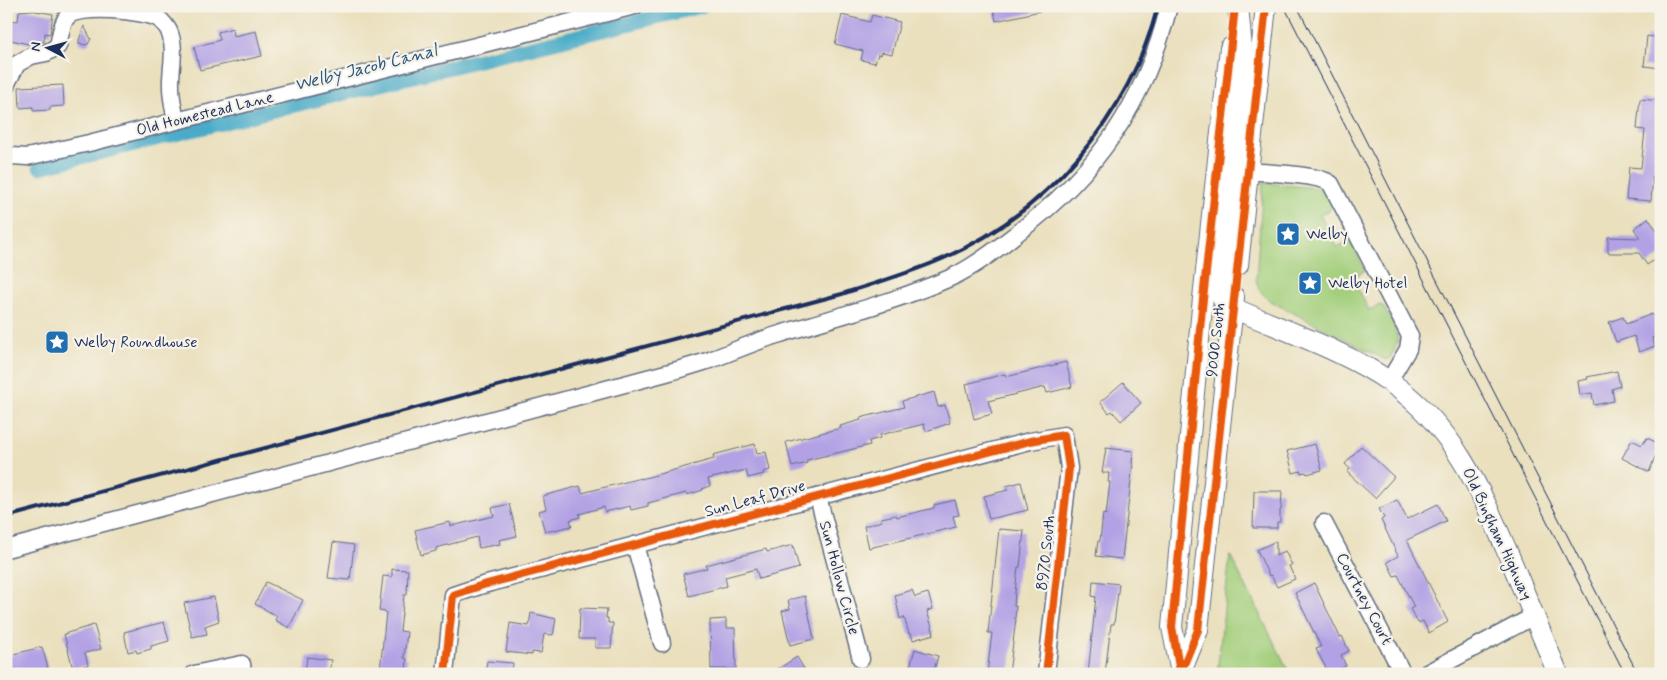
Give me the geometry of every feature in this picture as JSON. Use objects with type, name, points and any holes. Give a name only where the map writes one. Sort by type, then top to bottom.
[{"type":"main road","points":[[1233,308],[1223,300],[1221,292],[1240,104],[1242,49],[1236,6]]},
{"type":"main road","name":"9000 South","points":[[1181,673],[1172,627],[1202,308],[1236,6]]},
{"type":"main road","name":"9000 South","points":[[1181,673],[1198,630],[1266,6]]},
{"type":"main road","name":"Old Bingham Highway","points":[[1233,308],[1326,348],[1389,381],[1424,410],[1439,426],[1463,460],[1485,501],[1558,674]]},
{"type":"street","name":"Old Homestead Lane","points":[[8,155],[27,157],[89,143],[635,6]]},
{"type":"street","points":[[6,549],[666,373],[710,360],[772,336],[916,292],[952,277],[972,266],[1029,225],[1069,190],[1088,169],[1109,142],[1138,92],[1153,57],[1169,6]]},
{"type":"street","points":[[6,87],[17,64],[31,56],[46,53],[58,46],[66,18],[72,13],[80,10],[100,9],[141,14],[160,20],[169,30],[174,47],[171,87],[176,121]]},
{"type":"street","points":[[1248,171],[1316,178],[1328,181],[1331,184],[1410,336],[1408,349],[1389,381]]},
{"type":"street","name":"Sun Leaf Drive","points":[[445,674],[454,595],[483,585],[1030,441],[1064,435]]},
{"type":"street","name":"8970 South","points":[[1046,674],[1069,468],[1064,435]]},
{"type":"street","name":"Sun Hollow Circle","points":[[818,497],[861,659]]},
{"type":"street","name":"Courtney Court","points":[[1324,523],[1403,674]]},
{"type":"street","points":[[635,545],[662,643]]},
{"type":"street","points":[[1425,674],[1534,616]]},
{"type":"street","points":[[194,674],[242,669]]},
{"type":"green space","points":[[1263,183],[1317,188],[1328,196],[1332,208],[1320,215],[1337,247],[1349,241],[1351,242],[1364,269],[1363,272],[1352,278],[1369,310],[1380,305],[1383,306],[1396,331],[1397,343],[1390,358],[1386,360],[1270,301],[1259,290],[1256,280]]},
{"type":"green space","points":[[1230,555],[1290,674],[1217,674]]},
{"type":"building","points":[[993,6],[1040,6],[1040,11],[996,21]]},
{"type":"building","points":[[30,10],[53,14],[50,34],[45,33],[44,42],[28,44],[11,40],[10,31],[6,31],[6,20],[18,21],[19,11]]},
{"type":"building","points":[[842,15],[870,22],[872,15],[900,22],[892,54],[882,52],[881,55],[878,54],[875,63],[861,60],[863,51],[835,44]]},
{"type":"building","points":[[84,26],[91,39],[85,45],[79,43]]},
{"type":"building","points":[[233,28],[234,36],[256,31],[262,56],[200,70],[194,47],[220,40],[218,32]]},
{"type":"building","points":[[1647,36],[1661,38],[1661,68],[1644,66]]},
{"type":"building","points":[[63,85],[64,106],[50,107],[50,110],[33,111],[33,107],[20,108],[19,87]]},
{"type":"building","points":[[1640,99],[1661,101],[1661,149],[1658,176],[1653,175],[1651,201],[1626,199],[1629,167],[1641,168],[1645,130],[1637,129]]},
{"type":"building","points":[[1648,218],[1661,236],[1661,255],[1647,265],[1639,253],[1608,253],[1608,237],[1640,238],[1634,229]]},
{"type":"building","points":[[1661,313],[1661,335],[1652,338],[1655,346],[1639,352],[1634,336],[1616,342],[1609,322],[1623,317],[1626,324],[1652,314],[1653,316]]},
{"type":"building","points":[[1066,362],[1072,387],[1047,393],[1045,387],[988,401],[992,414],[974,419],[966,384],[1005,374],[1006,377]]},
{"type":"building","points":[[1617,371],[1620,386],[1612,389],[1614,401],[1594,405],[1592,393],[1580,395],[1578,381],[1588,379],[1587,377]]},
{"type":"building","points":[[1123,382],[1141,403],[1121,421],[1112,411],[1109,413],[1100,402]]},
{"type":"building","points":[[934,392],[938,407],[945,405],[950,423],[926,431],[924,424],[880,435],[880,438],[869,441],[870,445],[807,460],[807,463],[792,467],[786,442],[841,428],[840,426],[861,420],[860,418],[904,407],[902,401]]},
{"type":"building","points":[[1647,438],[1660,444],[1649,472],[1622,458],[1632,440],[1642,445]]},
{"type":"building","points":[[755,444],[757,454],[766,452],[770,470],[763,472],[764,474],[748,478],[746,470],[708,479],[710,486],[703,490],[648,503],[648,506],[631,510],[630,506],[605,512],[604,507],[579,514],[580,517],[570,520],[572,526],[545,532],[539,511],[546,509],[543,496],[580,486],[582,493],[641,479],[714,459],[713,455]]},
{"type":"building","points":[[1315,444],[1322,470],[1307,474],[1306,472],[1301,473],[1301,471],[1293,473],[1287,451]]},
{"type":"building","points":[[1361,446],[1394,477],[1375,498],[1347,472],[1350,469],[1345,464]]},
{"type":"building","points":[[1106,448],[1133,451],[1122,559],[1096,556],[1103,514],[1106,515],[1110,482],[1108,482],[1109,473],[1102,473]]},
{"type":"building","points":[[1021,482],[1028,510],[989,519],[984,496],[1008,490],[1006,486]]},
{"type":"building","points":[[1254,491],[1282,491],[1280,522],[1277,522],[1277,528],[1253,528]]},
{"type":"building","points":[[955,500],[959,515],[953,516],[956,527],[869,548],[864,526],[882,521],[881,518],[896,515],[897,517],[934,508],[934,505]]},
{"type":"building","points":[[1397,500],[1407,519],[1438,504],[1446,521],[1407,540],[1448,622],[1429,633],[1423,621],[1418,623],[1410,609],[1414,607],[1398,575],[1394,576],[1387,562],[1398,556],[1381,520],[1384,518],[1379,509]]},
{"type":"building","points":[[509,504],[517,536],[499,540],[500,544],[479,548],[477,537],[436,548],[436,551],[421,555],[415,530],[450,522],[451,526],[494,516],[492,508]]},
{"type":"building","points":[[999,529],[1024,531],[1015,592],[1014,606],[1016,606],[1016,619],[1009,674],[987,674],[992,633],[988,633]]},
{"type":"building","points":[[1276,541],[1276,556],[1285,551],[1292,565],[1289,566],[1295,579],[1277,587],[1271,575],[1269,576],[1257,550]]},
{"type":"building","points":[[333,542],[354,545],[350,580],[328,578]]},
{"type":"building","points":[[793,545],[799,568],[759,579],[756,569],[725,577],[727,586],[689,596],[683,574],[707,568],[706,565],[766,549],[767,552]]},
{"type":"building","points":[[392,569],[408,570],[407,595],[404,595],[400,631],[407,632],[404,658],[407,659],[406,674],[389,674],[389,672],[380,671],[386,612],[379,611],[383,576],[392,577]]},
{"type":"building","points":[[1093,581],[1119,584],[1114,624],[1111,624],[1105,674],[1088,674],[1096,597],[1092,596]]},
{"type":"building","points":[[266,582],[303,600],[289,628],[275,620],[277,616],[255,604]]},
{"type":"building","points":[[1314,583],[1340,637],[1342,636],[1349,651],[1341,655],[1346,666],[1331,674],[1329,674],[1316,649],[1321,647],[1295,593]]},
{"type":"building","points":[[912,590],[915,597],[928,593],[933,609],[927,611],[934,634],[913,640],[911,634],[909,634],[904,617],[900,619],[895,595]]},
{"type":"building","points":[[805,596],[814,639],[790,645],[782,611],[790,609],[788,600]]},
{"type":"building","points":[[214,597],[219,621],[205,626],[207,634],[192,637],[184,603]]},
{"type":"building","points":[[580,608],[607,609],[606,618],[608,618],[608,623],[613,623],[611,648],[595,648],[595,639],[579,639]]},
{"type":"building","points":[[531,613],[556,619],[553,635],[544,634],[541,653],[532,652],[532,655],[506,652],[510,623],[529,626]]},
{"type":"building","points":[[726,619],[726,628],[735,628],[736,669],[711,669],[710,620]]},
{"type":"building","points":[[164,622],[169,641],[151,646],[151,649],[137,653],[136,650],[128,652],[124,632]]},
{"type":"building","points":[[94,625],[101,649],[85,653],[88,665],[73,669],[64,634]]},
{"type":"building","points":[[42,647],[48,668],[25,674],[6,674],[6,656]]},
{"type":"building","points":[[915,649],[938,656],[933,674],[908,674]]},
{"type":"building","points":[[307,657],[331,660],[329,674],[305,674]]},
{"type":"building","points":[[797,657],[807,674],[770,674]]},
{"type":"building","points":[[487,661],[513,663],[512,674],[485,674]]},
{"type":"waterway","name":"Welby Jacob Canal","points":[[40,167],[701,6]]},
{"type":"tram line","points":[[1284,6],[1625,674]]},
{"type":"tram line","points":[[1297,6],[1638,674]]},
{"type":"railway","points":[[6,517],[842,294],[942,259],[980,239],[1016,216],[1049,188],[1078,157],[1105,123],[1127,86],[1145,47],[1158,6]]},
{"type":"cycle path","points":[[1180,672],[1172,627],[1202,308],[1235,6]]},
{"type":"cycle path","points":[[1180,674],[1198,630],[1266,6]]},
{"type":"cycle path","points":[[445,674],[453,595],[483,585],[1030,441],[1064,435],[1069,468],[1046,674]]},
{"type":"place","name":"Welby","points":[[1288,234]]},
{"type":"place","name":"Welby Hotel","points":[[1310,283]]},
{"type":"place","name":"Welby Roundhouse","points":[[57,342]]}]
